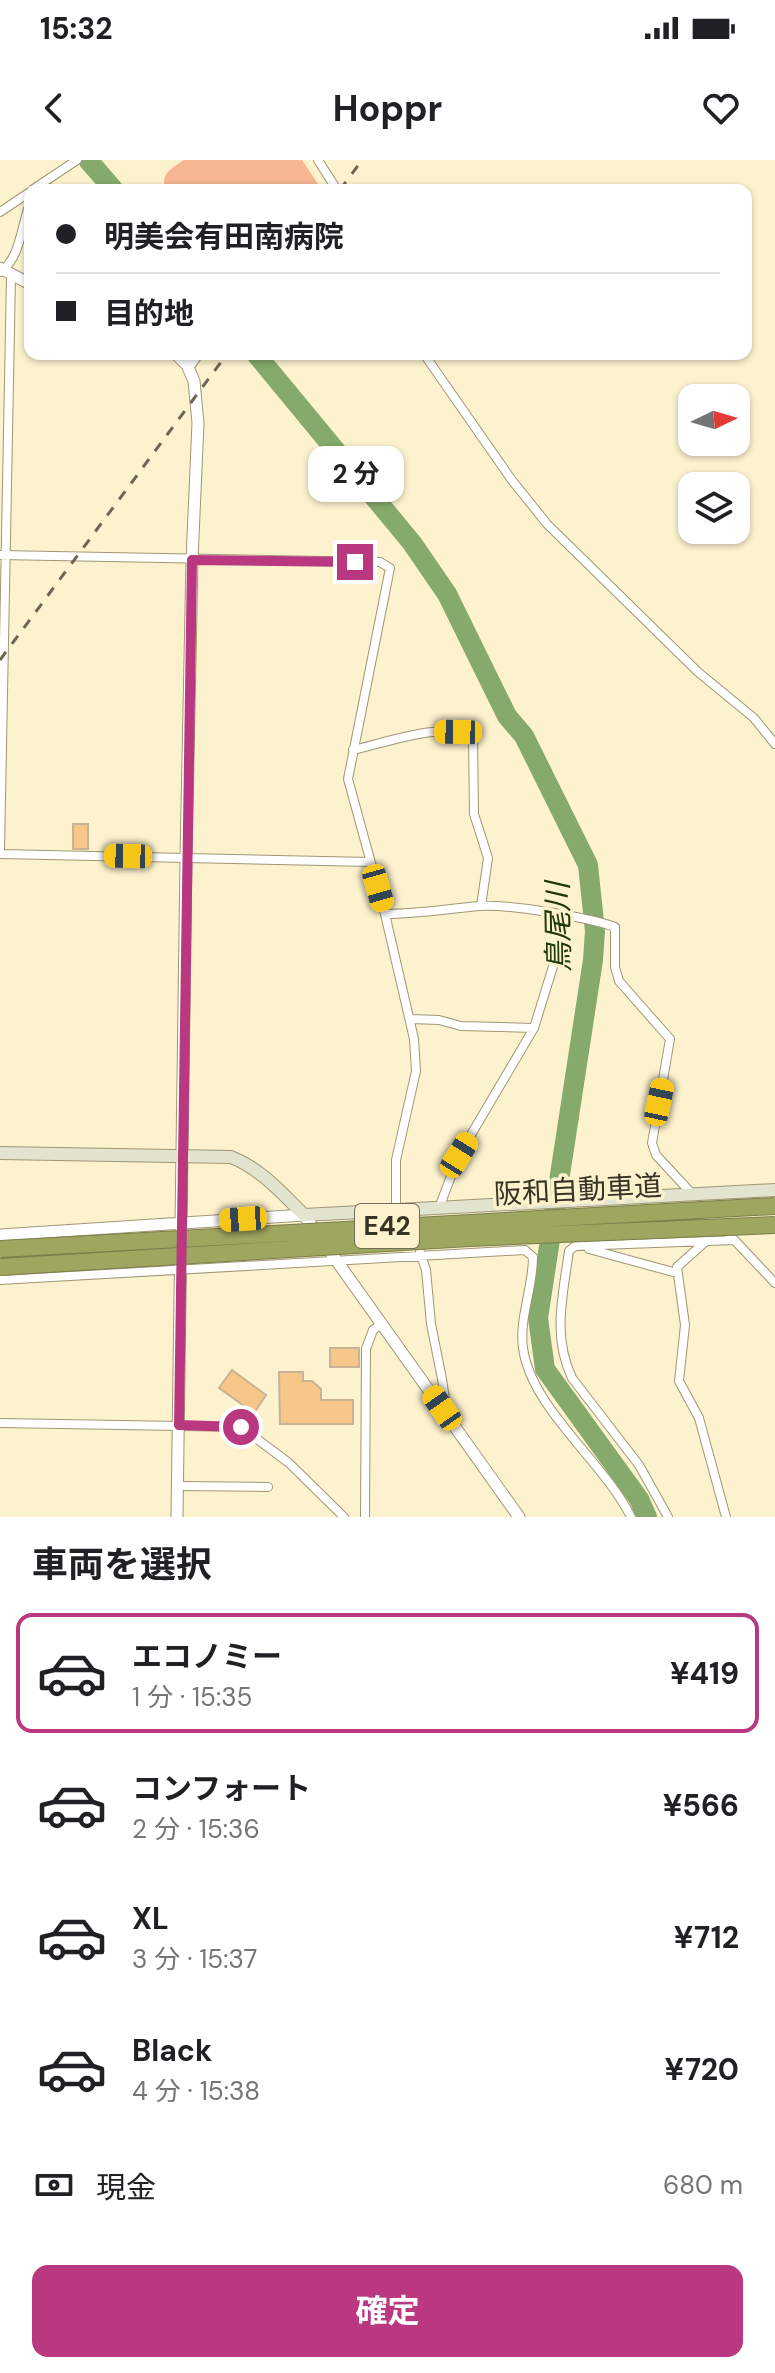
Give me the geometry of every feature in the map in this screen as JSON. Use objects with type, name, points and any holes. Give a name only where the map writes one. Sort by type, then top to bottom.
[{"type":"highway","name":"阪和自動車道","points":[[0,1249],[775,1206]]},
{"type":"highway","name":"阪和自動車道","points":[[0,1267],[469,1238],[775,1225]]},
{"type":"main road","points":[[0,1153],[231,1157],[248,1164],[304,1215],[775,1190]]},
{"type":"street","points":[[43,184],[77,160]]},
{"type":"street","points":[[318,160],[333,184]]},
{"type":"street","points":[[0,212],[24,197]]},
{"type":"street","points":[[24,228],[16,252],[3,272],[0,853],[370,862]]},
{"type":"street","points":[[3,272],[24,281]]},
{"type":"street","points":[[177,1517],[186,858],[198,414],[197,393],[189,368],[182,360]]},
{"type":"street","points":[[189,368],[195,360]]},
{"type":"street","points":[[428,360],[511,479],[547,524],[698,672],[754,718],[775,744]]},
{"type":"street","points":[[3,555],[380,562],[388,565],[390,573],[348,779],[411,1019],[416,1071],[396,1160],[396,1210]]},
{"type":"street","points":[[353,750],[440,732],[473,736],[474,814],[488,858],[481,906]]},
{"type":"street","points":[[385,914],[503,906],[612,926],[616,930],[615,967],[619,981],[670,1039],[652,1143],[656,1155],[775,1283]]},
{"type":"street","points":[[439,1208],[459,1155],[534,1028],[559,947],[564,916]]},
{"type":"street","points":[[411,1019],[439,1020],[461,1026],[534,1028]]},
{"type":"street","points":[[415,1209],[417,1247],[427,1278],[431,1324],[444,1389],[442,1408]]},
{"type":"street","points":[[0,1235],[304,1215],[519,1517]]},
{"type":"street","points":[[668,1517],[639,1465],[579,1388],[564,1361],[559,1328],[569,1251],[575,1246],[734,1240]]},
{"type":"street","points":[[706,1241],[677,1267],[685,1325],[679,1381],[699,1418],[726,1517]]},
{"type":"street","points":[[585,1246],[677,1273]]},
{"type":"street","points":[[0,1280],[519,1249],[532,1254],[534,1262],[522,1337],[526,1364],[543,1397],[631,1517]]},
{"type":"street","points":[[365,1517],[366,1349],[373,1330],[382,1324]]},
{"type":"street","points":[[0,1423],[236,1426],[250,1431],[306,1478],[344,1517]]},
{"type":"street","points":[[177,1486],[268,1487]]},
{"type":"shaded area","points":[[184,160],[302,160],[318,184],[164,184],[165,176]]},
{"type":"building","points":[[73,824],[88,824],[88,849],[73,849]]},
{"type":"building","points":[[330,1348],[359,1348],[359,1367],[330,1367]]},
{"type":"building","points":[[232,1370],[266,1395],[254,1413],[219,1388]]},
{"type":"building","points":[[279,1372],[303,1372],[303,1381],[312,1381],[321,1389],[321,1400],[353,1400],[353,1424],[280,1424]]},
{"type":"waterway","name":"鳥尾川","points":[[88,160],[109,184]]},
{"type":"waterway","name":"鳥尾川","points":[[261,360],[412,543],[447,594],[507,716],[524,736],[588,865],[595,931],[593,960],[538,1318],[545,1369],[639,1499],[647,1517]]},
{"type":"railway","points":[[344,184],[362,160]]},
{"type":"railway","points":[[0,660],[223,360]]},
{"type":"route","points":[[241,1427],[179,1425],[192,560],[355,562]]}]
